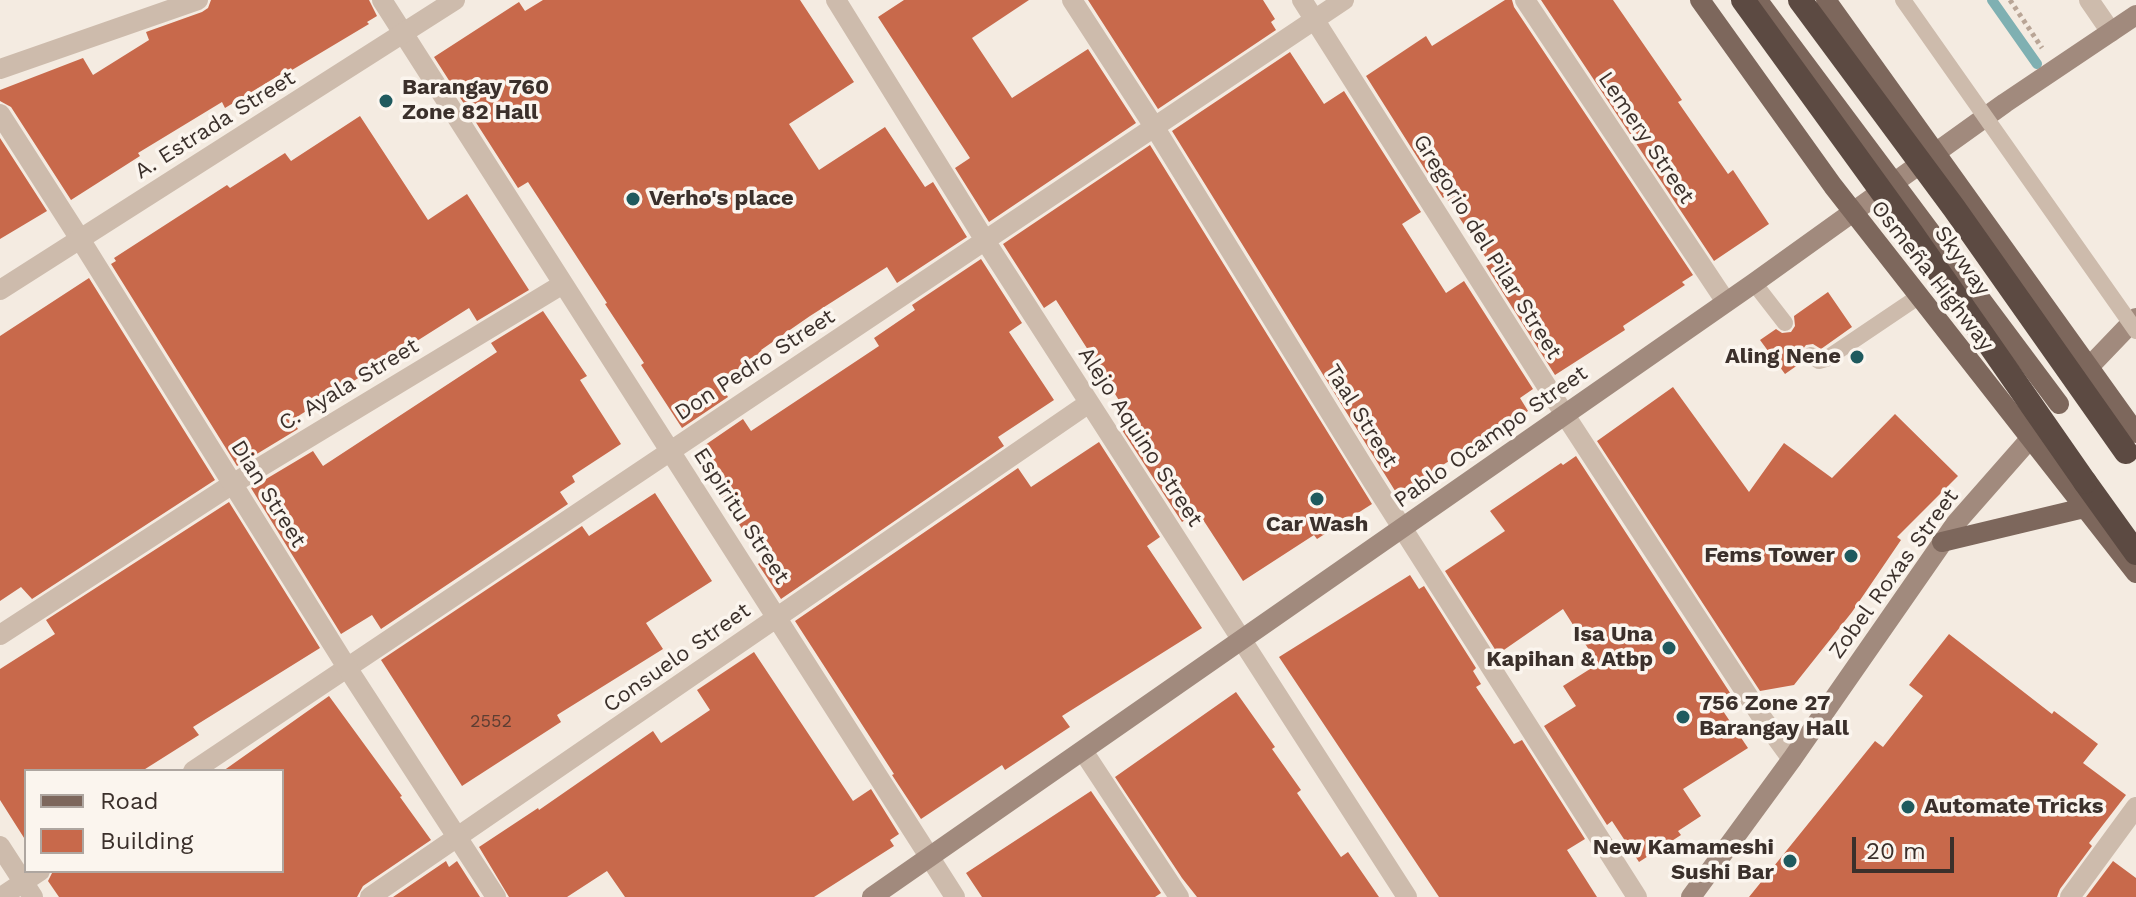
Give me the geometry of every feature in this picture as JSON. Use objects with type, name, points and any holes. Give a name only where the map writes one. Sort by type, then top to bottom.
[{"type":"highway","name":"Skyway","points":[[1743,0],[1911,232],[2136,553]]},
{"type":"highway","name":"Skyway","points":[[1800,0],[1954,208],[2136,466]]},
{"type":"main road","name":"Osmeña Highway","points":[[1700,0],[1853,212],[2136,573]]},
{"type":"main road","name":"Osmeña Highway","points":[[1757,0],[2059,404]]},
{"type":"main road","points":[[1826,0],[2136,433]]},
{"type":"main road","name":"Pablo Ocampo Street","points":[[872,897],[2136,15]]},
{"type":"main road","points":[[2089,367],[2136,318]]},
{"type":"main road","name":"Zobel Roxas Street","points":[[1691,897],[1792,759],[1942,542],[2029,440]]},
{"type":"main road","points":[[1942,542],[2084,508]]},
{"type":"street","points":[[0,69],[198,0]]},
{"type":"street","name":"Espiritu Street","points":[[382,0],[955,897]]},
{"type":"street","name":"A. Estrada Street","points":[[0,290],[455,0]]},
{"type":"street","name":"Alejo Aquino Street","points":[[836,0],[986,242],[1407,897]]},
{"type":"street","name":"Taal Street","points":[[1072,0],[1155,128],[1402,529],[1637,897]]},
{"type":"street","name":"Gregorio del Pilar Street","points":[[1302,0],[1565,415],[1792,759]]},
{"type":"street","name":"Don Pedro Street","points":[[196,769],[1344,0]]},
{"type":"street","name":"Lemery Street","points":[[1525,0],[1726,302]]},
{"type":"street","points":[[2089,0],[2111,32]]},
{"type":"street","name":"Dian Street","points":[[0,114],[348,669],[496,897]]},
{"type":"street","name":"C. Ayala Street","points":[[0,635],[234,483],[563,284]]},
{"type":"street","name":"Consuelo Street","points":[[370,897],[1089,403]]},
{"type":"street","points":[[1083,751],[1179,897]]},
{"type":"street","points":[[2070,897],[2136,807]]},
{"type":"street","points":[[0,846],[32,883],[1,897]]},
{"type":"lane","points":[[1903,0],[2136,331]]},
{"type":"lane","points":[[1754,283],[1785,323]]},
{"type":"lane","points":[[1811,355],[1819,361],[1826,359],[1918,297]]},
{"type":"path","points":[[2010,0],[2055,69]]},
{"type":"building","points":[[211,0],[369,0],[377,16],[367,22],[369,24],[225,108],[222,102],[138,153],[140,156],[71,200],[11,107],[0,101],[0,90],[83,58],[93,75],[149,40],[146,32],[202,12]]},
{"type":"building","points":[[543,0],[800,0],[854,82],[789,124],[819,170],[885,127],[925,187],[933,182],[967,237],[897,283],[887,267],[810,316],[761,350],[764,354],[719,383],[728,397],[682,428],[641,365],[644,363],[607,303],[528,182],[518,188],[434,57],[519,2],[525,11]]},
{"type":"building","points":[[904,0],[1029,0],[972,38],[1012,98],[1088,49],[1136,123],[989,222],[955,168],[970,158],[878,17]]},
{"type":"building","points":[[1088,0],[1263,0],[1275,19],[1271,22],[1276,30],[1158,109]]},
{"type":"building","points":[[1505,0],[1512,0],[1693,275],[1682,282],[1685,285],[1623,326],[1625,330],[1555,375],[1486,266],[1490,264],[1445,196],[1443,198],[1366,76],[1426,36],[1432,46]]},
{"type":"building","points":[[1541,0],[1613,0],[1682,100],[1678,102],[1728,174],[1733,170],[1769,224],[1714,261]]},
{"type":"building","points":[[1290,52],[1324,104],[1344,91],[1421,212],[1402,224],[1446,293],[1464,281],[1533,389],[1520,398],[1528,411],[1397,494],[1172,131]]},
{"type":"building","points":[[360,116],[428,220],[467,194],[529,290],[477,321],[469,308],[292,420],[298,429],[237,466],[111,264],[116,261],[114,258],[227,185],[230,188],[285,153],[291,161]]},
{"type":"building","points":[[0,138],[47,211],[0,239]]},
{"type":"building","points":[[1150,145],[1372,504],[1317,539],[1314,535],[1243,581],[1198,512],[1182,522],[1120,427],[1131,420],[1056,300],[1044,308],[1003,244]]},
{"type":"building","points":[[981,259],[1022,323],[1009,332],[1054,400],[998,437],[1004,446],[781,599],[758,564],[763,560],[692,454],[743,419],[751,431],[879,346],[874,338],[915,310],[912,305]]},
{"type":"building","points":[[89,278],[215,480],[32,599],[21,587],[0,601],[0,336]]},
{"type":"building","points":[[1828,292],[1852,327],[1821,349],[1813,344],[1806,345],[1800,353],[1802,362],[1785,374],[1760,340],[1776,329],[1782,333],[1791,332],[1795,326],[1794,316]]},
{"type":"building","points":[[543,311],[587,376],[580,380],[621,444],[572,476],[575,482],[560,492],[568,504],[381,629],[372,615],[341,634],[251,488],[313,451],[323,466],[497,352],[491,343]]},
{"type":"building","points":[[1673,387],[1749,492],[1784,443],[1832,478],[1895,414],[1958,476],[1897,537],[1901,540],[1852,612],[1794,685],[1760,691],[1597,441]]},
{"type":"building","points":[[1099,442],[1160,537],[1147,546],[1202,628],[1062,716],[1070,727],[1005,770],[1002,765],[921,819],[795,621],[1018,468],[1031,487]]},
{"type":"building","points":[[1576,456],[1736,702],[1723,711],[1748,748],[1683,789],[1701,816],[1678,831],[1681,835],[1639,862],[1612,821],[1607,825],[1544,726],[1576,706],[1563,686],[1598,664],[1563,609],[1498,654],[1445,571],[1505,531],[1490,511]]},
{"type":"building","points":[[655,493],[712,581],[646,623],[663,649],[557,715],[561,722],[462,786],[381,660],[582,526],[589,536]]},
{"type":"building","points":[[229,502],[320,648],[193,727],[199,735],[145,769],[24,769],[24,838],[0,800],[0,669],[55,634],[46,620]]},
{"type":"building","points":[[1410,575],[1419,589],[1424,586],[1476,668],[1473,671],[1481,684],[1476,687],[1514,744],[1522,740],[1585,839],[1567,850],[1597,897],[1439,897],[1279,657]]},
{"type":"building","points":[[1949,634],[2052,714],[2054,711],[2098,744],[2083,763],[2126,795],[2089,843],[2092,846],[2057,897],[1749,897],[1875,741],[1883,747],[1923,696],[1909,685]]},
{"type":"building","points":[[754,652],[853,801],[871,789],[899,834],[890,840],[894,846],[814,897],[625,897],[607,871],[567,897],[509,897],[479,847],[539,810],[653,731],[661,743],[710,710],[697,690]]},
{"type":"building","points":[[1236,692],[1275,747],[1272,749],[1301,790],[1297,793],[1341,857],[1348,852],[1379,897],[1197,897],[1182,878],[1115,777]]},
{"type":"building","points":[[329,696],[431,840],[363,886],[357,897],[59,897],[48,881],[52,873],[284,873],[284,769],[226,769]]},
{"type":"building","points":[[1091,791],[1161,893],[1155,897],[982,897],[966,873]]},
{"type":"building","points":[[446,861],[449,867],[457,861],[480,897],[393,897]]},
{"type":"building","points":[[2113,861],[2136,878],[2136,897],[2086,897]]},
{"type":"waterway","points":[[1992,0],[2037,64]]},
{"type":"place","name":"Barangay 760 Zone 82 Hall","points":[[386,101]]},
{"type":"place","name":"Verho's place","points":[[633,199]]},
{"type":"place","name":"Aling Nene","points":[[1857,357]]},
{"type":"place","name":"Car Wash","points":[[1317,499]]},
{"type":"place","name":"Fems Tower","points":[[1851,556]]},
{"type":"place","name":"Isa Una Kapihan & Atbp","points":[[1669,648]]},
{"type":"place","name":"756 Zone 27 Barangay Hall","points":[[1683,717]]},
{"type":"place","name":"Automate Tricks","points":[[1908,807]]},
{"type":"place","name":"New Kamameshi Sushi Bar","points":[[1790,861]]}]
